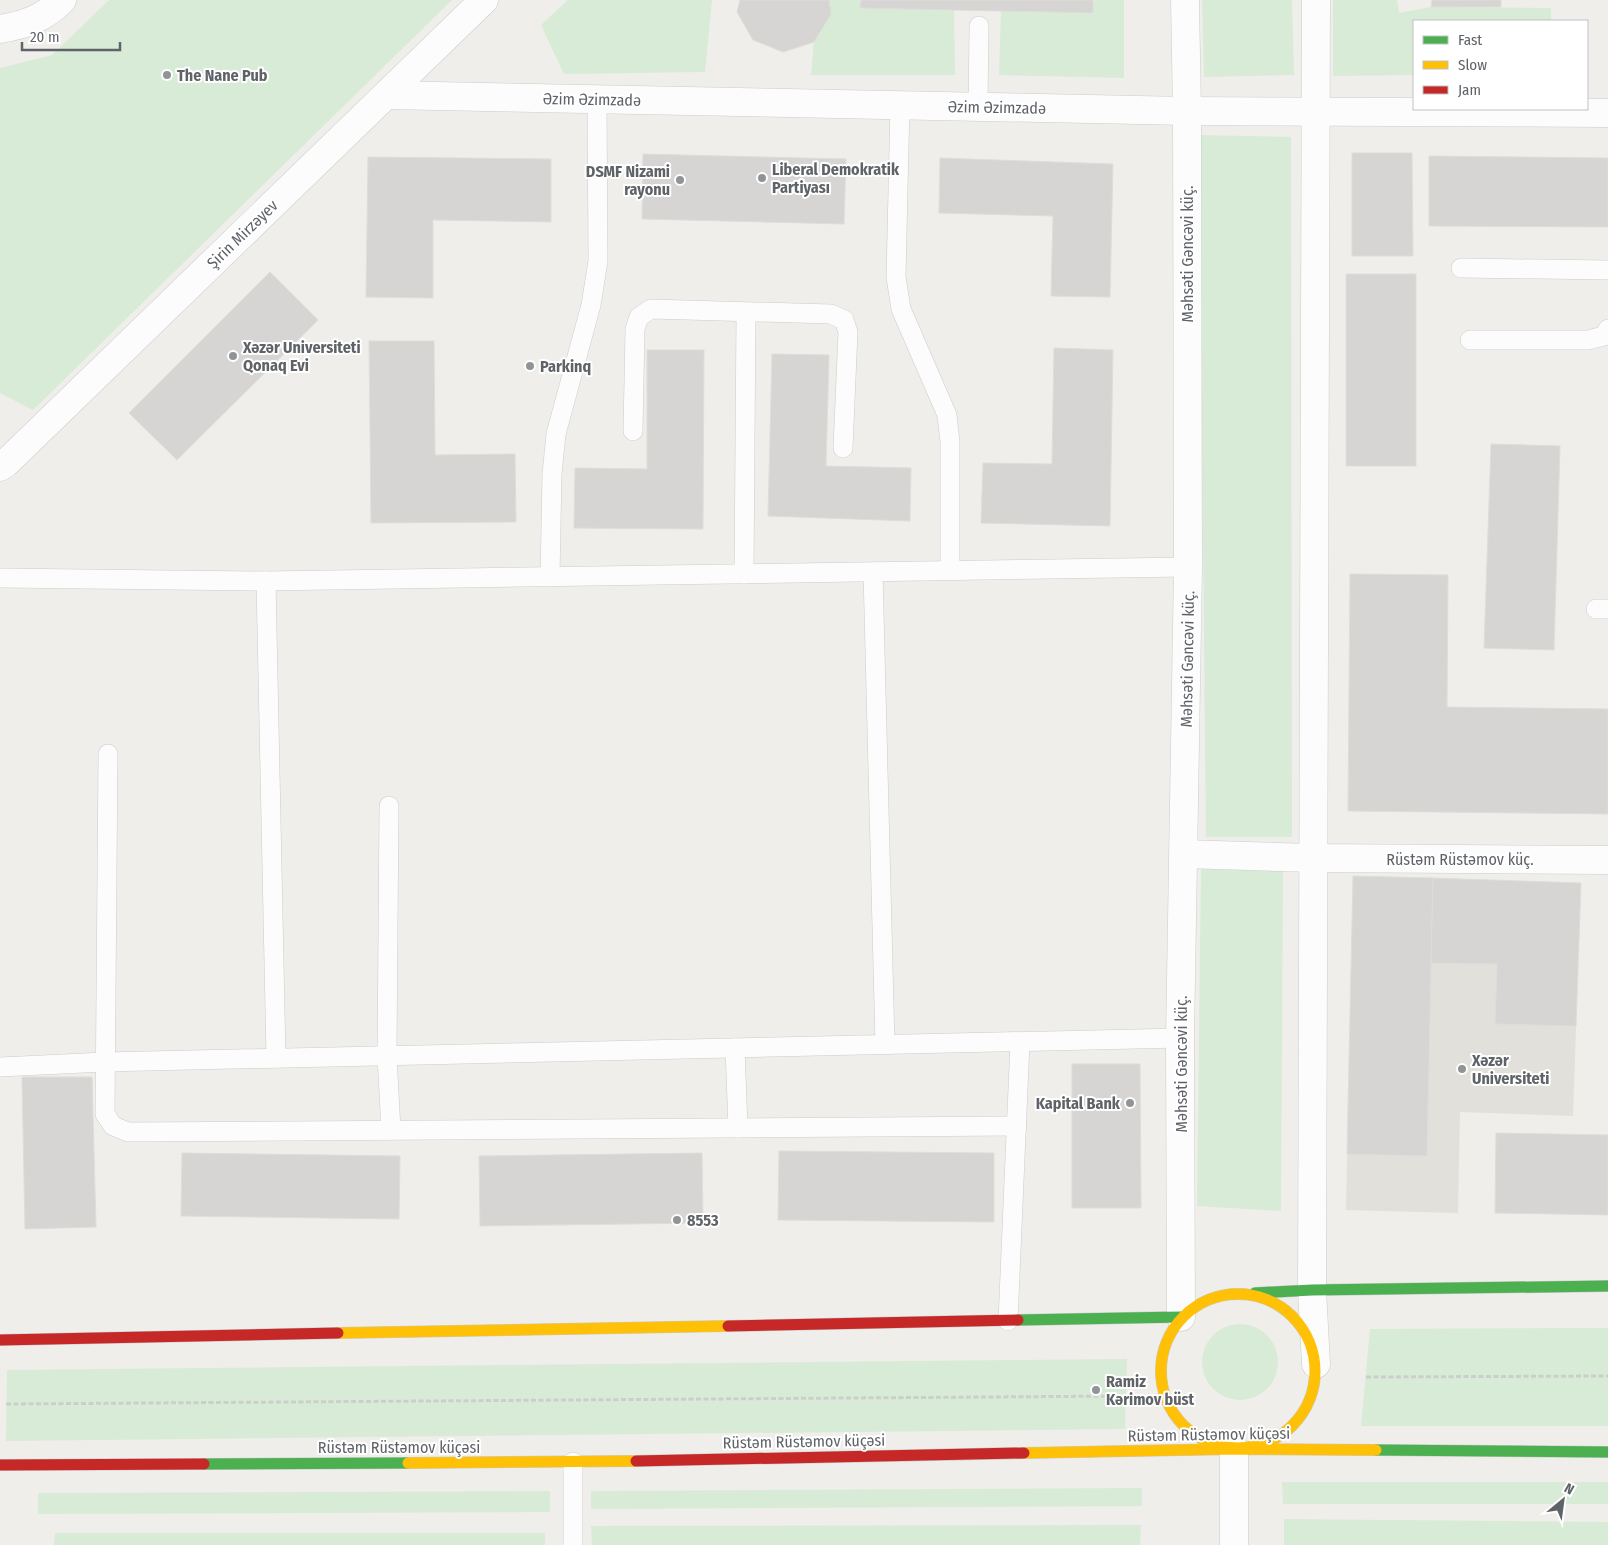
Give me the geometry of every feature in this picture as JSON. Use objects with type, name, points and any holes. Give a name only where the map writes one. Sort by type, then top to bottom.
[{"type":"main road","points":[[1245,1293],[1271,1300],[1293,1316],[1308,1338],[1316,1364],[1313,1391],[1302,1416],[1283,1435],[1259,1446],[1234,1449],[1206,1442],[1184,1427],[1168,1406],[1160,1383],[1160,1360],[1167,1337],[1180,1317],[1199,1303],[1221,1295],[1245,1293],[1312,1290],[1608,1286]]},
{"type":"main road","points":[[0,1340],[1180,1317]]},
{"type":"main road","name":"Rüstəm Rüstəmov küçəsi","points":[[0,1465],[574,1462],[1234,1449],[1608,1452]]},
{"type":"street","points":[[0,29],[28,23],[51,11],[62,0]]},
{"type":"street","name":"Şirin Mirzəyev","points":[[0,467],[484,0]]},
{"type":"street","name":"Məhsəti Gəncəvi küç.","points":[[1180,1317],[1180,1038],[1188,567],[1185,0]]},
{"type":"street","points":[[1316,0],[1312,1290],[1316,1364]]},
{"type":"street","name":"Əzim Əzimzadə","points":[[386,95],[1187,111],[1608,113]]},
{"type":"street","name":"Rüstəm Rüstəmov küç.","points":[[1184,854],[1313,858],[1608,860]]},
{"type":"street","points":[[1234,1449],[1234,1545]]},
{"type":"lane","points":[[978,107],[979,26]]},
{"type":"lane","points":[[550,577],[552,474],[556,434],[591,305],[598,261],[597,99]]},
{"type":"lane","points":[[900,105],[896,277],[902,308],[947,415],[950,442],[950,570]]},
{"type":"lane","points":[[1460,268],[1608,270]]},
{"type":"lane","points":[[633,431],[635,329],[639,317],[651,310],[831,314],[844,320],[848,332],[843,448]]},
{"type":"lane","points":[[744,574],[746,313]]},
{"type":"lane","points":[[1470,340],[1588,340],[1604,336],[1608,329]]},
{"type":"lane","points":[[0,578],[266,581],[1188,567]]},
{"type":"lane","points":[[873,572],[885,1045]]},
{"type":"lane","points":[[266,581],[276,1058]]},
{"type":"lane","points":[[108,754],[104,1062],[105,1114],[112,1126],[128,1132],[1016,1126]]},
{"type":"lane","points":[[389,806],[387,1056],[391,1130]]},
{"type":"lane","points":[[0,1068],[104,1062],[1180,1038]]},
{"type":"lane","points":[[1008,1321],[1020,1042]]},
{"type":"lane","points":[[736,1048],[738,1128]]},
{"type":"lane","points":[[573,1545],[574,1462]]},
{"type":"path","points":[[1366,1377],[1608,1376]]},
{"type":"path","points":[[6,1404],[1126,1396]]},
{"type":"shaded area","name":"Xəzər Universiteti","points":[[1353,876],[1581,883],[1573,1116],[1460,1112],[1458,1213],[1346,1210]]},
{"type":"green space","points":[[109,0],[452,0],[33,410],[0,393],[0,68],[52,55]]},
{"type":"green space","points":[[568,0],[712,0],[705,72],[564,74],[541,25]]},
{"type":"green space","points":[[829,0],[861,0],[861,8],[954,10],[955,75],[811,75],[814,42],[831,14]]},
{"type":"green space","points":[[1093,0],[1124,0],[1124,78],[999,75],[1001,11],[1092,13]]},
{"type":"green space","points":[[1202,0],[1292,0],[1294,75],[1204,77]]},
{"type":"green space","points":[[1333,0],[1397,0],[1399,13],[1431,7],[1551,8],[1551,20],[1413,20],[1413,75],[1333,76]]},
{"type":"green space","points":[[1199,135],[1291,137],[1292,837],[1206,837]]},
{"type":"green space","points":[[1201,869],[1283,871],[1281,1211],[1197,1206]]},
{"type":"green space","points":[[1240,1324],[1254,1327],[1267,1335],[1275,1348],[1278,1362],[1275,1376],[1267,1389],[1254,1397],[1240,1400],[1226,1397],[1213,1389],[1205,1376],[1202,1362],[1205,1348],[1213,1335],[1226,1327]]},
{"type":"green space","points":[[1608,1328],[1608,1426],[1361,1426],[1370,1329]]},
{"type":"green space","points":[[1127,1359],[1125,1429],[6,1441],[7,1370]]},
{"type":"green space","points":[[1282,1482],[1608,1482],[1608,1504],[1283,1504]]},
{"type":"green space","points":[[1142,1488],[1142,1506],[591,1509],[591,1491]]},
{"type":"green space","points":[[550,1491],[550,1512],[38,1514],[38,1493]]},
{"type":"green space","points":[[1284,1519],[1608,1522],[1608,1545],[1284,1545]]},
{"type":"green space","points":[[1141,1525],[1140,1545],[592,1545],[591,1526]]},
{"type":"green space","points":[[55,1533],[545,1533],[545,1545],[54,1545]]},
{"type":"building","points":[[740,0],[829,0],[831,14],[814,42],[783,52],[753,40],[737,12]]},
{"type":"building","points":[[861,0],[1093,0],[1093,13],[860,8]]},
{"type":"building","points":[[1432,0],[1501,0],[1501,7],[1431,7]]},
{"type":"building","points":[[1352,153],[1412,153],[1413,256],[1352,256]]},
{"type":"building","points":[[643,154],[846,159],[844,224],[642,219]]},
{"type":"building","points":[[1429,156],[1608,158],[1608,227],[1429,226]]},
{"type":"building","points":[[368,157],[551,159],[551,222],[433,220],[433,298],[366,297]]},
{"type":"building","points":[[940,158],[1113,164],[1110,297],[1051,296],[1053,216],[939,213]]},
{"type":"building","points":[[270,272],[318,320],[177,460],[129,413]]},
{"type":"building","points":[[1346,274],[1416,274],[1416,466],[1346,466]]},
{"type":"building","points":[[369,341],[434,341],[435,455],[515,454],[516,522],[371,523]]},
{"type":"building","points":[[1054,348],[1113,350],[1110,526],[981,523],[983,463],[1052,464]]},
{"type":"building","points":[[647,350],[704,350],[703,529],[574,528],[575,468],[647,469]]},
{"type":"building","points":[[772,354],[829,355],[826,466],[911,468],[910,521],[768,516]]},
{"type":"building","points":[[1491,444],[1560,446],[1554,650],[1484,648]]},
{"type":"building","points":[[1350,574],[1448,575],[1447,707],[1608,709],[1608,814],[1348,811]]},
{"type":"building","points":[[1353,876],[1433,878],[1427,1156],[1347,1154]]},
{"type":"building","points":[[1433,878],[1581,883],[1576,1026],[1495,1024],[1497,964],[1431,963]]},
{"type":"building","points":[[1072,1064],[1140,1064],[1141,1208],[1072,1208]]},
{"type":"building","points":[[22,1077],[92,1077],[96,1227],[25,1229]]},
{"type":"building","points":[[1496,1133],[1608,1135],[1608,1215],[1495,1213]]},
{"type":"building","points":[[779,1151],[994,1153],[994,1222],[778,1220]]},
{"type":"building","points":[[182,1153],[400,1156],[399,1219],[181,1216]]},
{"type":"building","points":[[702,1153],[703,1223],[480,1226],[479,1156]]},
{"type":"traffic: fast","points":[[1255,1293],[1312,1290],[1608,1286]]},
{"type":"traffic: fast","points":[[1018,1320],[1181,1317]]},
{"type":"traffic: fast","points":[[1376,1450],[1608,1452]]},
{"type":"traffic: fast","points":[[204,1464],[408,1463]]},
{"type":"traffic: slow","points":[[1238,1294],[1253,1295],[1268,1300],[1293,1316],[1309,1341],[1314,1356],[1315,1371],[1314,1386],[1309,1401],[1293,1426],[1268,1442],[1253,1447],[1238,1448],[1223,1447],[1208,1442],[1183,1426],[1167,1401],[1162,1386],[1161,1371],[1162,1356],[1167,1341],[1183,1316],[1208,1300],[1223,1295],[1238,1294]]},
{"type":"traffic: slow","points":[[338,1333],[728,1326]]},
{"type":"traffic: slow","points":[[1024,1453],[1234,1449],[1376,1450]]},
{"type":"traffic: slow","points":[[408,1463],[636,1461]]},
{"type":"traffic: jam","points":[[728,1326],[1018,1320]]},
{"type":"traffic: jam","points":[[0,1340],[338,1333]]},
{"type":"traffic: jam","points":[[636,1461],[1024,1453]]},
{"type":"traffic: jam","points":[[0,1465],[204,1464]]},
{"type":"place","name":"The Nane Pub","points":[[167,75]]},
{"type":"place","name":"Liberal Demokratik Partiyası","points":[[762,178]]},
{"type":"place","name":"DSMF Nizami rayonu","points":[[680,180]]},
{"type":"place","name":"Xəzər Universiteti Qonaq Evi","points":[[233,356]]},
{"type":"place","name":"Parkinq","points":[[530,366]]},
{"type":"place","name":"Xəzər Universiteti","points":[[1462,1069]]},
{"type":"place","name":"Kapital Bank","points":[[1130,1103]]},
{"type":"place","name":"8553","points":[[677,1220]]},
{"type":"place","name":"Ramiz Kərimov büst","points":[[1096,1390]]}]
